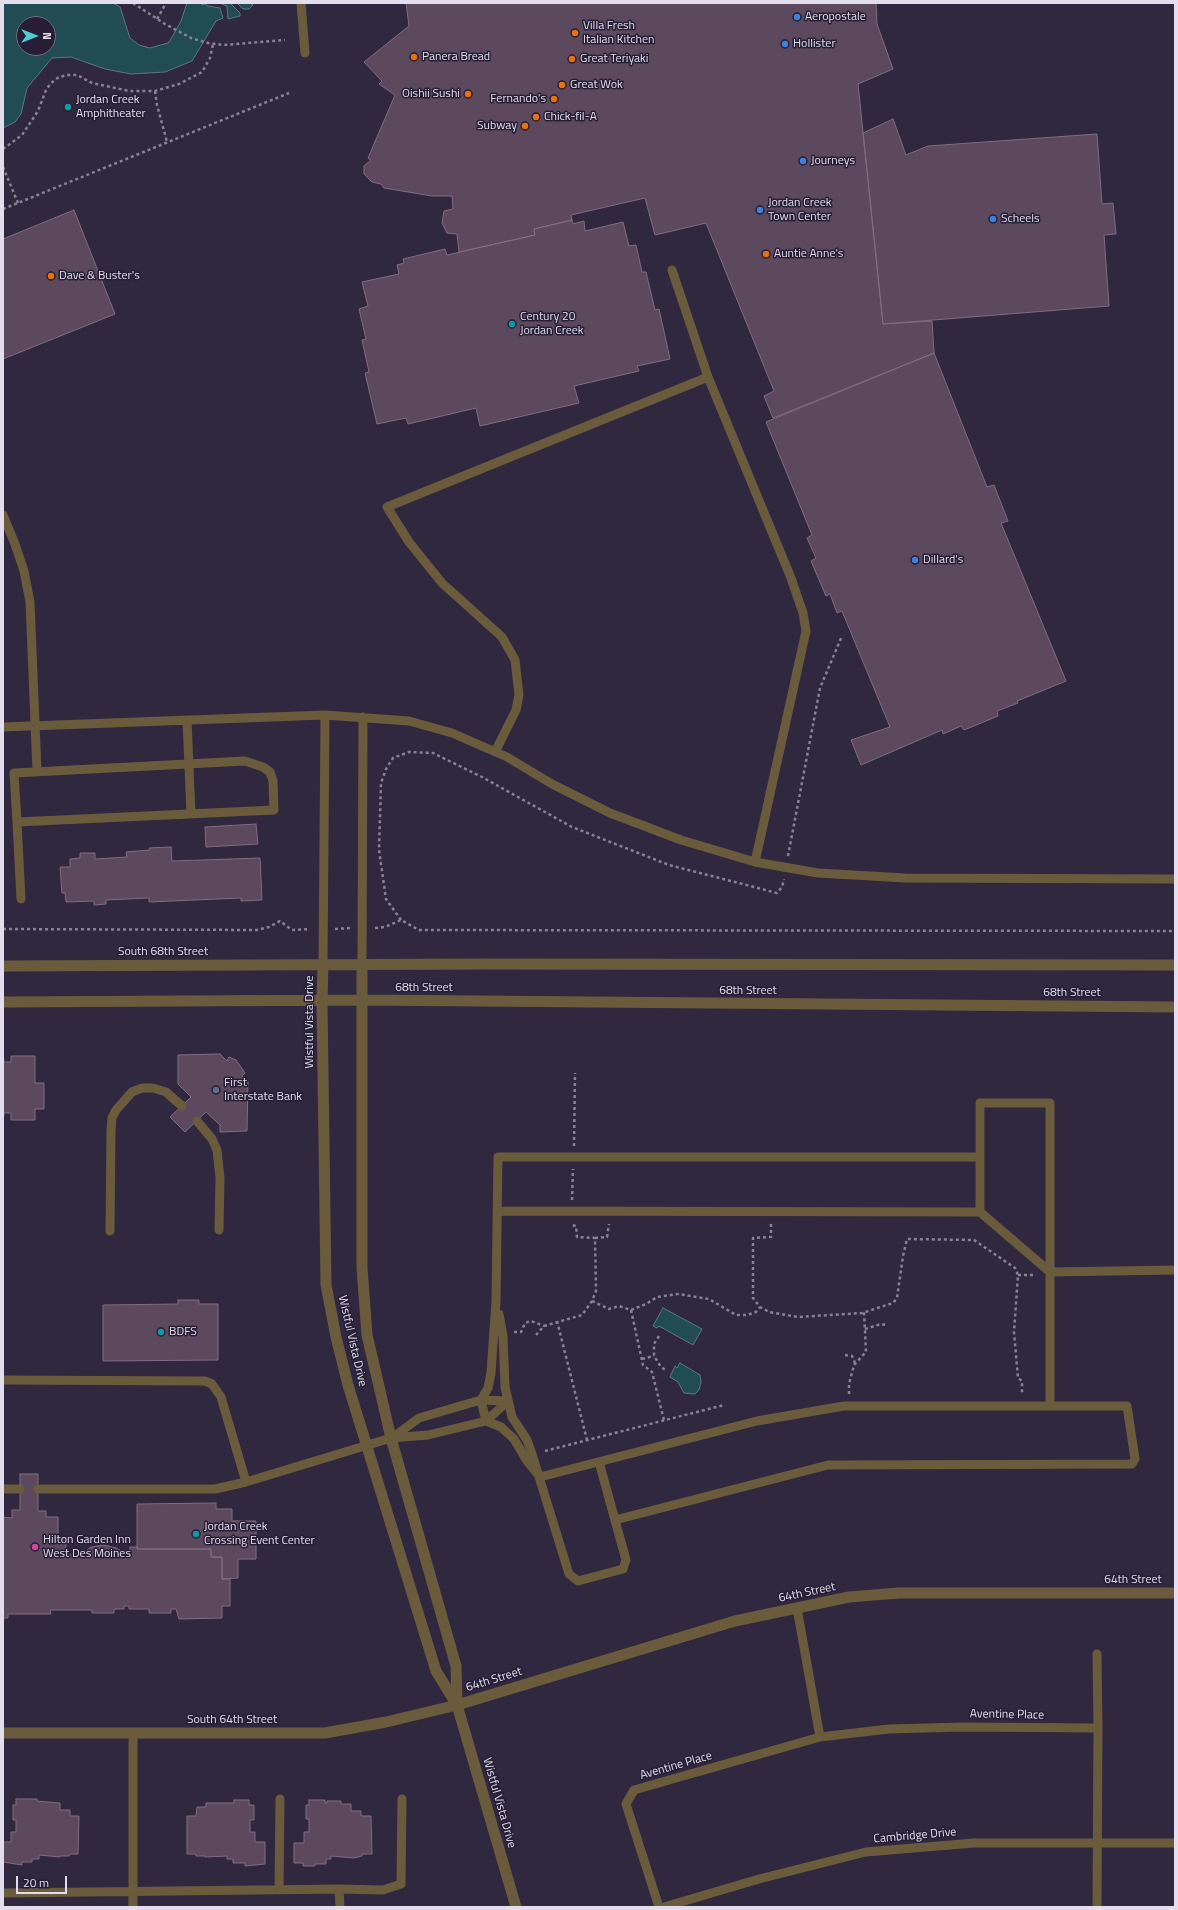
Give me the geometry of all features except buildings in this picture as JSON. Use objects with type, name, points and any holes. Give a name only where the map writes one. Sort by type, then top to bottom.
[{"type":"street","name":"68th Street","points":[[323,964],[1175,966]]},
{"type":"street","name":"Wistful Vista Drive","points":[[323,964],[322,1001],[326,1285],[337,1344],[366,1446],[436,1671],[457,1705]]},
{"type":"street","name":"South 68th Street","points":[[3,966],[323,964]]},
{"type":"street","name":"Wistful Vista Drive","points":[[362,964],[362,1268],[367,1335],[391,1438],[456,1666],[457,1705],[516,1907]]},
{"type":"street","name":"68th Street","points":[[322,1001],[362,1000],[1175,1007]]},
{"type":"street","points":[[3,1002],[322,1001]]},
{"type":"street","name":"64th Street","points":[[457,1705],[735,1621],[849,1598],[900,1593],[1175,1593]]},
{"type":"street","name":"South 64th Street","points":[[3,1733],[325,1734],[386,1722],[457,1705]]},
{"type":"lane","points":[[301,3],[305,53]]},
{"type":"lane","points":[[672,270],[708,377],[791,578],[803,613],[806,631],[755,862]]},
{"type":"lane","points":[[495,752],[516,710],[519,694],[515,660],[502,637],[442,583],[409,542],[387,507],[708,377]]},
{"type":"lane","points":[[3,515],[15,544],[29,593],[33,634],[37,771]]},
{"type":"lane","points":[[3,727],[324,715],[409,721],[452,733],[495,752],[552,784],[610,813],[681,840],[755,862],[818,873],[906,878],[1175,879]]},
{"type":"lane","points":[[323,964],[324,715]]},
{"type":"lane","points":[[362,964],[363,718]]},
{"type":"lane","points":[[187,720],[191,814]]},
{"type":"lane","points":[[17,822],[274,810],[273,781],[270,772],[263,767],[245,761],[14,772],[21,899]]},
{"type":"lane","points":[[110,1232],[111,1132],[112,1118],[116,1110],[132,1092],[142,1088],[153,1088],[166,1092],[182,1106]]},
{"type":"lane","points":[[980,1212],[980,1103],[1050,1103],[1050,1406]]},
{"type":"lane","points":[[197,1121],[212,1138],[218,1157],[219,1230]]},
{"type":"lane","points":[[486,1421],[481,1400],[488,1388],[491,1373],[496,1301],[498,1157],[980,1157]]},
{"type":"lane","points":[[497,1211],[980,1212],[1050,1272],[1175,1270]]},
{"type":"lane","points":[[496,1301],[502,1332],[505,1387],[512,1417],[527,1440],[540,1477],[569,1574],[578,1581],[623,1569],[626,1560],[599,1462]]},
{"type":"lane","points":[[3,1380],[205,1381],[212,1384],[221,1397],[246,1482]]},
{"type":"lane","points":[[391,1438],[419,1418],[481,1400],[508,1401]]},
{"type":"lane","points":[[38,1489],[215,1489],[246,1482],[391,1438],[428,1435],[486,1421],[508,1401]]},
{"type":"lane","points":[[540,1477],[757,1421],[849,1406],[1127,1406],[1135,1459],[1132,1464],[828,1465],[615,1520]]},
{"type":"lane","points":[[486,1421],[500,1427],[514,1439],[527,1461],[540,1477]]},
{"type":"lane","points":[[3,1489],[20,1489]]},
{"type":"lane","points":[[797,1608],[820,1737]]},
{"type":"lane","points":[[1097,1654],[1098,1907]]},
{"type":"lane","name":"Aventine Place","points":[[659,1907],[626,1804],[634,1790],[820,1737],[859,1732],[925,1727],[1098,1728]]},
{"type":"lane","points":[[133,1733],[133,1907]]},
{"type":"lane","points":[[280,1799],[280,1890]]},
{"type":"lane","points":[[3,1892],[339,1889],[383,1890],[401,1884],[402,1800]]},
{"type":"lane","name":"Cambridge Drive","points":[[664,1907],[759,1879],[866,1852],[974,1843],[1175,1843]]},
{"type":"lane","points":[[339,1889],[340,1907]]},
{"type":"path","points":[[133,3],[174,29],[191,38],[208,43],[224,44],[285,40]]},
{"type":"path","points":[[157,19],[166,3]]},
{"type":"path","points":[[3,149],[22,135],[41,105],[46,90],[51,83],[59,77],[77,75],[92,83],[129,91],[155,91],[179,84],[202,72],[210,58],[213,44]]},
{"type":"path","points":[[155,91],[167,142]]},
{"type":"path","points":[[3,209],[290,92]]},
{"type":"path","points":[[3,167],[18,203]]},
{"type":"path","points":[[3,929],[257,930],[269,927],[280,921],[292,930],[385,927],[401,920],[419,930],[1175,931]]},
{"type":"path","points":[[771,1212],[771,1237],[754,1238],[753,1298],[760,1307],[769,1312],[798,1317],[864,1312],[893,1303],[898,1298],[903,1256],[908,1239],[974,1240],[1015,1268],[1018,1275],[1014,1332],[1018,1378],[1022,1381],[1022,1406]]},
{"type":"path","points":[[595,1238],[607,1237],[610,1223]]},
{"type":"path","points":[[592,1301],[609,1309],[619,1306],[631,1310],[646,1304],[656,1297],[678,1294],[709,1299],[736,1315],[747,1315],[756,1312],[760,1307]]},
{"type":"path","points":[[631,1310],[643,1365],[652,1372],[664,1420]]},
{"type":"path","points":[[849,1406],[849,1384],[855,1363],[866,1352],[864,1312]]},
{"type":"path","points":[[502,1332],[521,1332],[525,1323],[531,1321],[544,1326]]},
{"type":"path","points":[[557,1321],[588,1440]]},
{"type":"path","points":[[865,1329],[881,1324],[887,1325]]},
{"type":"path","points":[[659,1336],[654,1344],[654,1356],[661,1367],[667,1371]]},
{"type":"path","points":[[845,1355],[852,1356],[855,1363]]},
{"type":"path","points":[[642,1359],[654,1356]]},
{"type":"path","points":[[532,1454],[724,1405]]},
{"type":"shaded area","points":[[3,3],[113,3],[120,7],[130,38],[139,45],[150,48],[168,43],[181,21],[187,3],[201,3],[202,5],[205,4],[220,8],[223,18],[216,21],[192,61],[165,72],[131,74],[105,69],[71,57],[52,58],[27,88],[21,114],[15,122],[3,128]]},
{"type":"shaded area","points":[[219,3],[230,3],[240,13],[240,16],[228,19],[227,6]]},
{"type":"shaded area","points":[[237,3],[250,3],[253,5],[249,9],[243,9]]},
{"type":"shaded area","points":[[663,1308],[702,1329],[693,1345],[659,1326],[657,1328],[653,1326]]},
{"type":"shaded area","points":[[680,1363],[700,1375],[701,1382],[699,1390],[695,1394],[684,1393],[678,1382],[670,1377],[675,1366],[677,1368]]},
{"type":"place","name":"Aeropostale","points":[[797,17]]},
{"type":"place","name":"Villa Fresh Italian Kitchen","points":[[575,33]]},
{"type":"place","name":"Hollister","points":[[785,44]]},
{"type":"place","name":"Panera Bread","points":[[414,57]]},
{"type":"place","name":"Great Teriyaki","points":[[572,59]]},
{"type":"place","name":"Great Wok","points":[[562,85]]},
{"type":"place","name":"Oishii Sushi","points":[[468,94]]},
{"type":"place","name":"Fernando's","points":[[554,99]]},
{"type":"place","name":"Jordan Creek Amphitheater","points":[[68,107]]},
{"type":"place","name":"Chick-fil-A","points":[[536,117]]},
{"type":"place","name":"Subway","points":[[525,126]]},
{"type":"place","name":"Journeys","points":[[803,161]]},
{"type":"place","name":"Jordan Creek Town Center","points":[[760,210]]},
{"type":"place","name":"Scheels","points":[[993,219]]},
{"type":"place","name":"Auntie Anne's","points":[[766,254]]},
{"type":"place","name":"Dave & Buster's","points":[[51,276]]},
{"type":"place","name":"Century 20 Jordan Creek","points":[[512,324]]},
{"type":"place","name":"Dillard's","points":[[915,560]]},
{"type":"place","name":"First Interstate Bank","points":[[216,1090]]},
{"type":"place","name":"BDFS","points":[[161,1332]]},
{"type":"place","name":"Jordan Creek Crossing Event Center","points":[[196,1534]]},
{"type":"place","name":"Hilton Garden Inn West Des Moines","points":[[35,1547]]}]
